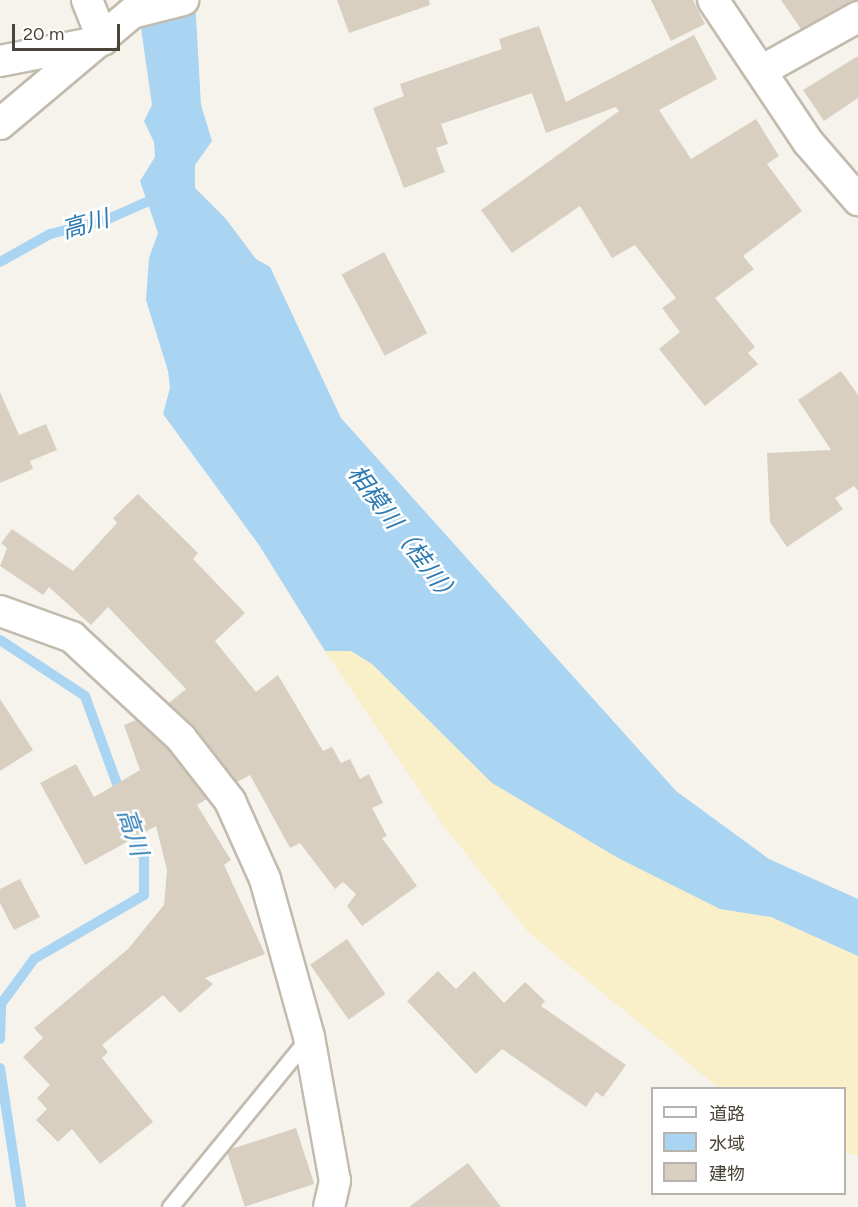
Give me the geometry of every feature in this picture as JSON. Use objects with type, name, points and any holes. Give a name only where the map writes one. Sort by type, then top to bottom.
[{"type":"street","points":[[87,0],[103,40]]},
{"type":"street","points":[[0,124],[103,40],[132,13],[183,0]]},
{"type":"street","points":[[713,0],[808,142],[858,200]]},
{"type":"street","points":[[760,71],[858,16]]},
{"type":"street","points":[[0,61],[103,40]]},
{"type":"street","points":[[0,611],[72,637],[174,731],[230,801],[265,879],[309,1037],[335,1181],[329,1207]]},
{"type":"lane","points":[[170,1207],[309,1037]]},
{"type":"sand","points":[[325,651],[351,651],[372,664],[492,783],[618,858],[720,909],[771,917],[858,956],[858,1156],[846,1152],[846,1087],[718,1087],[528,932],[443,825]]},
{"type":"water","name":"相模川（桂川）","points":[[137,0],[195,0],[201,105],[212,141],[195,165],[195,188],[226,219],[256,259],[270,267],[341,418],[676,791],[769,859],[858,899],[858,956],[771,917],[720,909],[618,858],[492,783],[372,664],[351,651],[325,651],[259,545],[163,414],[170,388],[168,371],[146,300],[149,258],[158,233],[140,181],[155,157],[154,142],[144,121],[152,105]]},
{"type":"building","points":[[337,0],[429,0],[430,5],[349,33]]},
{"type":"building","points":[[651,0],[693,0],[705,24],[671,41]]},
{"type":"building","points":[[781,0],[857,0],[801,29]]},
{"type":"building","points":[[539,26],[566,102],[694,35],[717,79],[659,110],[691,159],[756,119],[779,156],[767,164],[802,211],[743,256],[754,269],[715,298],[755,347],[748,353],[758,364],[705,406],[659,349],[680,332],[662,308],[676,298],[635,245],[612,258],[580,206],[512,253],[481,210],[619,111],[616,107],[546,133],[532,93],[441,124],[448,144],[436,148],[445,172],[404,188],[373,108],[404,96],[400,84],[502,49],[499,39]]},
{"type":"building","points":[[858,56],[858,98],[824,121],[803,90]]},
{"type":"building","points":[[384,252],[427,333],[385,356],[342,275]]},
{"type":"building","points":[[841,371],[858,395],[858,491],[854,486],[835,498],[843,509],[787,547],[770,522],[767,453],[831,450],[798,400]]},
{"type":"building","points":[[0,392],[19,435],[46,424],[57,450],[30,461],[33,469],[0,483]]},
{"type":"building","points":[[138,494],[198,553],[193,559],[245,613],[215,641],[256,692],[278,675],[323,751],[332,747],[341,763],[350,759],[360,779],[369,774],[383,803],[372,808],[387,836],[382,838],[417,886],[362,926],[347,906],[356,894],[343,882],[335,889],[300,843],[290,848],[250,775],[237,782],[195,727],[169,703],[186,689],[108,607],[91,625],[49,587],[43,595],[0,566],[7,548],[1,543],[12,529],[73,571],[117,523],[113,518]]},
{"type":"building","points":[[0,699],[33,750],[0,771]]},
{"type":"building","points":[[136,720],[168,750],[207,799],[197,805],[231,860],[224,865],[265,954],[205,978],[213,984],[180,1013],[163,995],[102,1045],[108,1052],[102,1058],[153,1122],[100,1164],[72,1129],[58,1142],[36,1120],[47,1109],[37,1098],[50,1085],[23,1057],[43,1038],[34,1028],[128,949],[164,905],[167,870],[156,826],[85,865],[40,783],[76,764],[94,797],[140,770],[124,725]]},
{"type":"building","points":[[20,879],[40,917],[14,930],[0,903],[0,889]]},
{"type":"building","points":[[347,939],[385,994],[349,1020],[310,965]]},
{"type":"building","points":[[438,971],[456,989],[474,971],[504,1003],[525,982],[545,1001],[541,1006],[626,1065],[603,1097],[596,1092],[586,1107],[502,1049],[476,1074],[407,1001]]},
{"type":"building","points":[[296,1128],[314,1184],[245,1207],[227,1151]]},
{"type":"building","points":[[468,1163],[501,1207],[409,1207]]},
{"type":"waterway","name":"高川","points":[[0,262],[50,234],[106,220],[160,196]]},
{"type":"waterway","name":"高川","points":[[0,640],[85,696],[121,795]]},
{"type":"waterway","name":"高川","points":[[0,1039],[1,1004],[34,959],[144,895],[144,858],[131,824]]},
{"type":"waterway","name":"高川","points":[[0,1068],[21,1207]]}]
